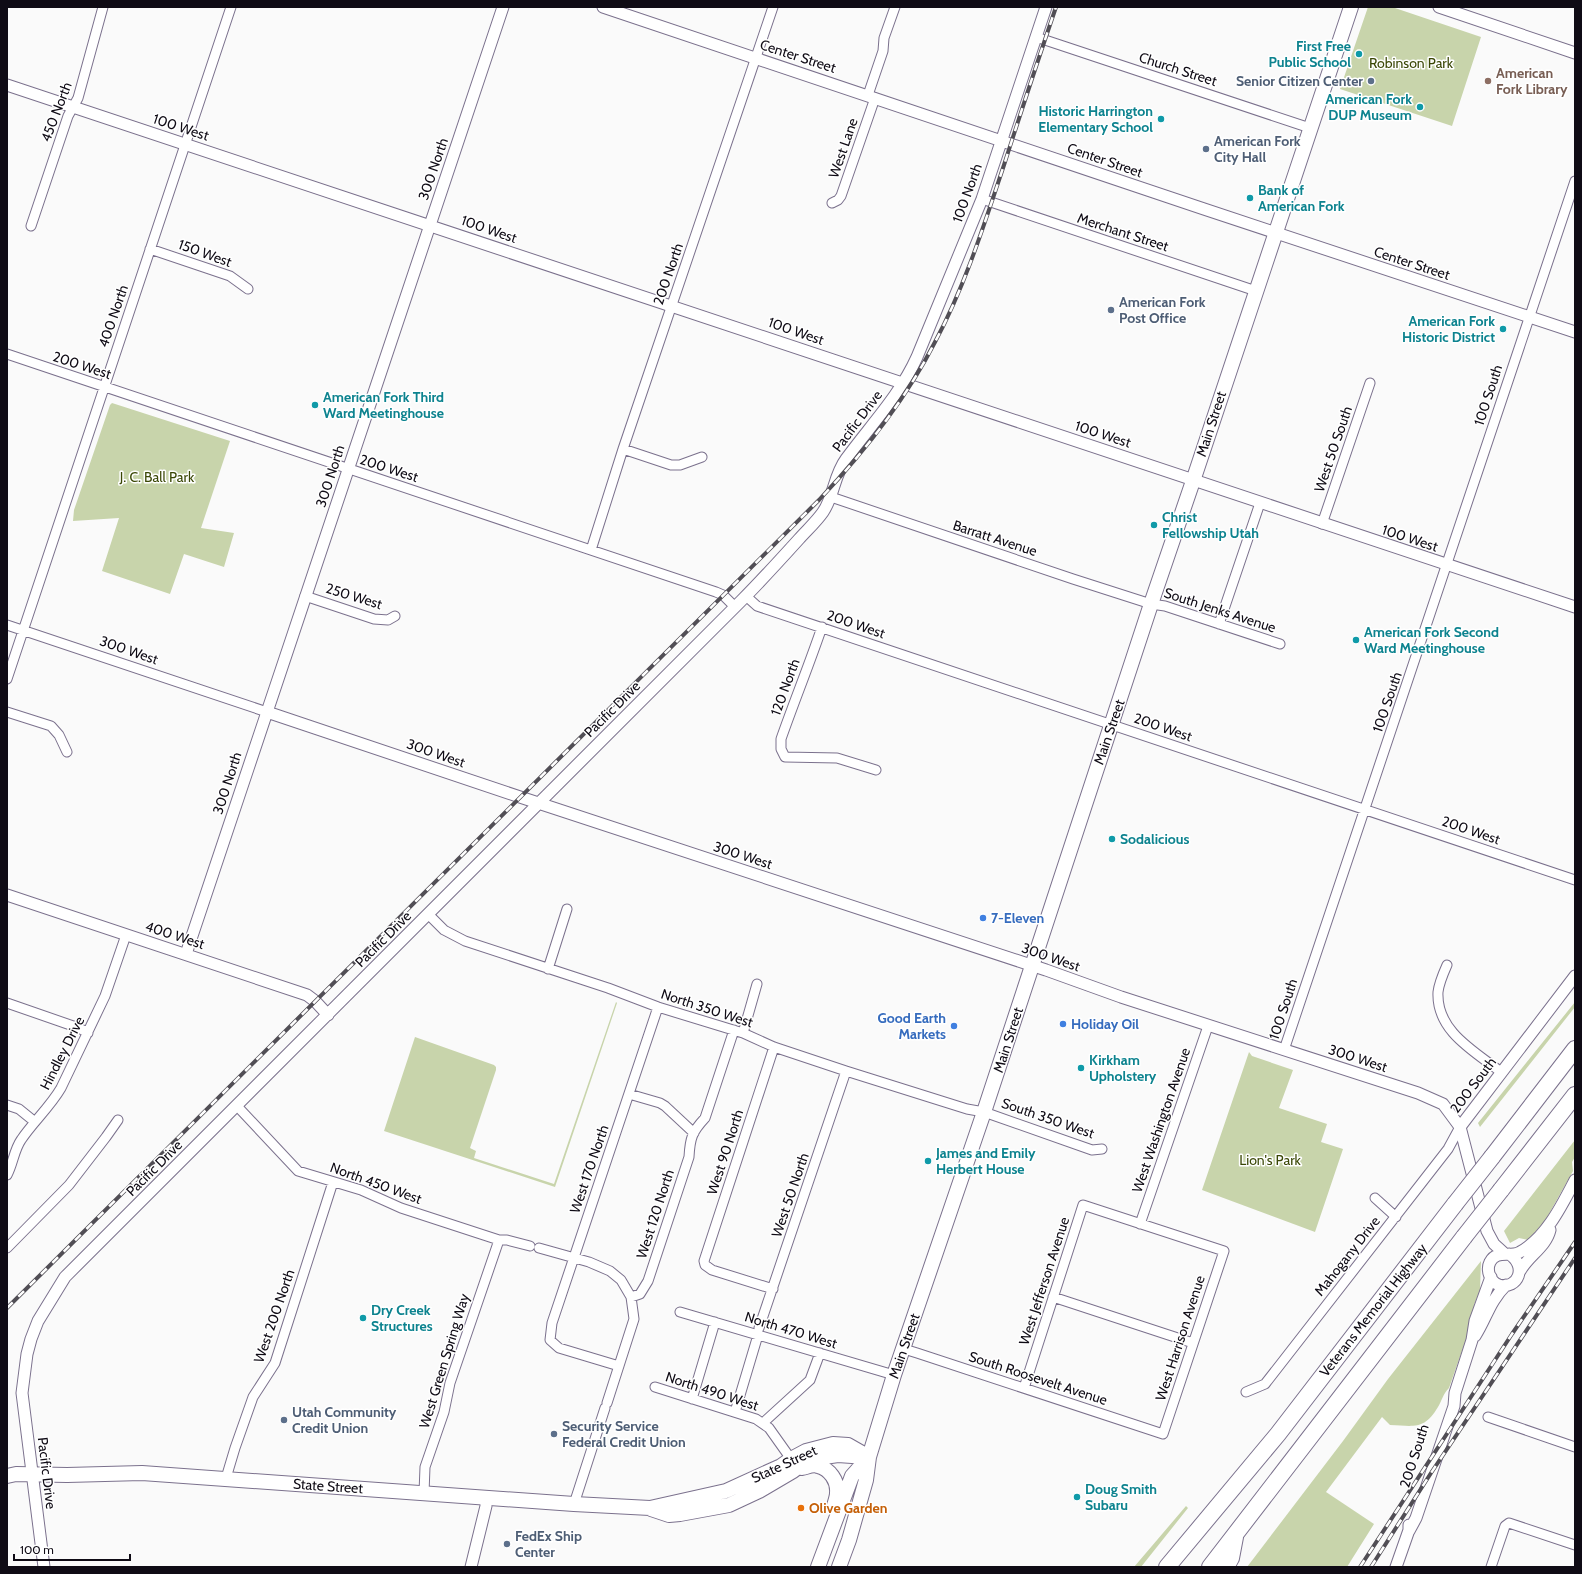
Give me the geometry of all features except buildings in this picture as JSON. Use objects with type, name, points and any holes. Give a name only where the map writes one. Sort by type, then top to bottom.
[{"type":"highway","name":"Veterans Memorial Highway","points":[[1167,1567],[1278,1434],[1575,1050]]},
{"type":"highway","name":"Veterans Memorial Highway","points":[[1210,1567],[1575,1095]]},
{"type":"highway","points":[[1226,1567],[1231,1558],[1236,1532]]},
{"type":"main road","name":"Main Street","points":[[839,1567],[849,1540],[866,1480],[869,1457],[894,1376],[984,1112],[1111,724],[1351,7]]},
{"type":"main road","name":"State Street","points":[[650,1508],[669,1515],[722,1506],[740,1500],[792,1465],[806,1451],[833,1444],[848,1445],[869,1457]]},
{"type":"main road","name":"Main Street","points":[[818,1567],[852,1476],[869,1457]]},
{"type":"main road","name":"State Street","points":[[7,1476],[31,1474],[67,1475],[142,1473],[424,1492],[486,1498],[650,1508],[731,1489],[781,1466],[818,1466],[831,1474],[834,1479],[837,1494],[826,1531],[826,1545]]},
{"type":"street","name":"450 North","points":[[31,226],[68,116],[78,98],[104,7]]},
{"type":"street","name":"400 North","points":[[7,679],[231,7]]},
{"type":"street","name":"300 North","points":[[186,954],[502,7]]},
{"type":"street","name":"Center Street","points":[[603,7],[1275,233],[1575,332]]},
{"type":"street","name":"200 North","points":[[591,550],[623,449],[773,7]]},
{"type":"street","name":"West Lane","points":[[832,203],[838,200],[841,196],[871,96],[883,51],[884,38],[895,7]]},
{"type":"street","name":"100 North","points":[[902,384],[917,358],[982,199],[1046,7]]},
{"type":"street","points":[[1440,7],[1575,53]]},
{"type":"street","name":"Church Street","points":[[1036,37],[1310,128]]},
{"type":"street","name":"100 West","points":[[7,84],[1575,608]]},
{"type":"street","name":"100 South","points":[[1284,1050],[1575,181]]},
{"type":"street","name":"Merchant Street","points":[[982,199],[1256,291]]},
{"type":"street","name":"150 West","points":[[150,249],[230,276],[248,289]]},
{"type":"street","name":"200 West","points":[[7,354],[716,592],[723,595],[735,607]]},
{"type":"street","name":"West 50 South","points":[[1322,524],[1370,383]]},
{"type":"street","name":"Pacific Drive","points":[[44,1567],[31,1474],[22,1393],[27,1354],[38,1321],[66,1277],[746,596],[823,512],[831,497],[845,460],[902,384]]},
{"type":"street","points":[[623,449],[671,465],[680,465],[702,457]]},
{"type":"street","name":"Barratt Avenue","points":[[831,497],[1027,564],[1151,604]]},
{"type":"street","points":[[1219,624],[1260,503]]},
{"type":"street","name":"250 West","points":[[305,596],[374,619],[388,620],[395,616]]},
{"type":"street","name":"200 West","points":[[746,596],[757,606],[1575,880]]},
{"type":"street","name":"South Jenks Avenue","points":[[1151,604],[1165,606],[1280,644]]},
{"type":"street","name":"300 West","points":[[7,625],[1208,1026],[1418,1094],[1443,1104],[1460,1127]]},
{"type":"street","name":"120 North","points":[[822,627],[781,739],[781,749],[785,757],[837,758],[876,770]]},
{"type":"street","points":[[7,712],[51,726],[59,735],[67,752]]},
{"type":"street","name":"400 West","points":[[7,895],[307,995],[328,1015]]},
{"type":"street","points":[[548,969],[567,909]]},
{"type":"street","name":"North 350 West","points":[[428,914],[444,930],[465,942],[658,1007],[739,1031],[774,1047],[846,1072],[967,1109],[984,1112]]},
{"type":"street","name":"Hindley Drive","points":[[7,1175],[20,1141],[56,1098],[105,996],[126,934]]},
{"type":"street","points":[[1447,966],[1438,991],[1439,1007],[1442,1018],[1453,1034],[1501,1072]]},
{"type":"street","name":"200 South","points":[[1507,1254],[1494,1244],[1487,1231],[1460,1127],[1575,976]]},
{"type":"street","name":"West 120 North","points":[[631,1297],[640,1294],[648,1281],[689,1157],[690,1140],[697,1126],[705,1118],[758,984]]},
{"type":"street","points":[[7,1003],[79,1028],[88,1033]]},
{"type":"street","name":"West 170 North","points":[[619,1366],[559,1348],[550,1340],[552,1323],[658,1007]]},
{"type":"street","name":"West Washington Avenue","points":[[1140,1224],[1208,1026]]},
{"type":"street","name":"West 90 North","points":[[773,1289],[712,1270],[705,1266],[704,1256],[774,1047]]},
{"type":"street","name":"West 50 North","points":[[735,1412],[758,1331],[846,1072]]},
{"type":"street","points":[[629,1094],[660,1103],[665,1106],[694,1133]]},
{"type":"street","points":[[7,1105],[19,1109],[35,1122]]},
{"type":"street","name":"North 450 West","points":[[237,1106],[298,1171],[361,1190],[401,1208],[499,1240],[507,1240],[530,1246]]},
{"type":"street","name":"South 350 West","points":[[984,1112],[1092,1150],[1102,1149]]},
{"type":"street","points":[[7,1248],[70,1185],[118,1120]]},
{"type":"street","name":"Mahogany Drive","points":[[1246,1392],[1265,1384],[1448,1149],[1460,1127]]},
{"type":"street","points":[[1552,1221],[1549,1233],[1544,1242],[1524,1263],[1518,1277],[1513,1282],[1506,1285],[1493,1281],[1488,1268],[1490,1262],[1495,1256],[1520,1253],[1528,1247],[1552,1221],[1575,1180]]},
{"type":"street","name":"West 200 North","points":[[226,1478],[235,1448],[254,1397],[275,1363],[333,1182]]},
{"type":"street","points":[[1375,1198],[1396,1217]]},
{"type":"street","name":"West Jefferson Avenue","points":[[1024,1388],[1083,1205],[1140,1224]]},
{"type":"street","name":"West Harrison Avenue","points":[[1140,1224],[1224,1251],[1163,1434]]},
{"type":"street","name":"200 South","points":[[1487,1231],[1485,1238],[1490,1262]]},
{"type":"street","name":"West Green Spring Way","points":[[424,1492],[425,1467],[444,1412],[450,1382],[499,1240]]},
{"type":"street","points":[[539,1248],[590,1262],[610,1271],[621,1280],[631,1297],[634,1319],[574,1504]]},
{"type":"street","points":[[1507,1254],[1515,1258],[1519,1264],[1520,1271]]},
{"type":"street","name":"200 South","points":[[1396,1567],[1409,1530],[1410,1514],[1447,1404],[1455,1393],[1472,1340],[1475,1321],[1491,1277]]},
{"type":"street","name":"200 South","points":[[1472,1340],[1483,1324],[1492,1302],[1497,1294],[1506,1285]]},
{"type":"street","points":[[1053,1297],[1194,1343]]},
{"type":"street","name":"North 470 West","points":[[680,1312],[715,1322],[758,1331],[820,1353],[894,1376]]},
{"type":"street","points":[[692,1399],[715,1322]]},
{"type":"street","name":"South Roosevelt Avenue","points":[[904,1348],[1163,1434]]},
{"type":"street","points":[[763,1423],[810,1380],[820,1353]]},
{"type":"street","name":"North 490 West","points":[[655,1387],[756,1419],[769,1428],[792,1465]]},
{"type":"street","points":[[1488,1417],[1575,1446]]},
{"type":"street","points":[[471,1567],[486,1506],[486,1498]]},
{"type":"street","points":[[1491,1567],[1504,1526],[1509,1523],[1575,1545]]},
{"type":"green space","name":"Robinson Park","points":[[1368,7],[1392,7],[1481,37],[1452,126],[1340,89]]},
{"type":"green space","name":"J. C. Ball Park","points":[[112,403],[230,441],[201,528],[234,533],[224,567],[184,554],[170,594],[102,571],[119,518],[73,521],[74,510],[110,405]]},
{"type":"green space","points":[[616,1002],[617,1003],[555,1187],[384,1131],[415,1037],[496,1067],[470,1148],[476,1151],[474,1158],[554,1184]]},
{"type":"green space","points":[[1575,1002],[1575,1007],[1480,1127],[1478,1123]]},
{"type":"green space","name":"Lion's Park","points":[[1249,1052],[1252,1056],[1293,1070],[1279,1108],[1327,1124],[1321,1142],[1343,1149],[1315,1232],[1202,1190]]},
{"type":"green space","points":[[1575,1140],[1575,1157],[1572,1162],[1573,1171],[1545,1221],[1528,1240],[1519,1238],[1510,1243],[1504,1231]]},
{"type":"green space","points":[[1481,1261],[1480,1290],[1474,1305],[1477,1308],[1449,1388],[1438,1407],[1428,1420],[1418,1425],[1390,1425],[1382,1417],[1326,1492],[1374,1524],[1347,1567],[1247,1567],[1388,1379]]},
{"type":"green space","points":[[1186,1506],[1188,1508],[1141,1567],[1134,1567]]},
{"type":"railway","points":[[7,1308],[819,500],[868,444],[911,385],[946,321],[956,299],[981,233],[1056,7]]},
{"type":"railway","points":[[1360,1567],[1512,1334],[1575,1242]]},
{"type":"railway","points":[[1371,1567],[1431,1473],[1575,1258]]},
{"type":"place","name":"First Free Public School","points":[[1359,54]]},
{"type":"place","name":"Senior Citizen Center","points":[[1371,81]]},
{"type":"place","name":"American Fork Library","points":[[1488,81]]},
{"type":"place","name":"American Fork DUP Museum","points":[[1420,107]]},
{"type":"place","name":"Historic Harrington Elementary School","points":[[1161,119]]},
{"type":"place","name":"American Fork City Hall","points":[[1206,149]]},
{"type":"place","name":"Bank of American Fork","points":[[1250,198]]},
{"type":"place","name":"American Fork Post Office","points":[[1111,310]]},
{"type":"place","name":"American Fork Historic District","points":[[1503,329]]},
{"type":"place","name":"American Fork Third Ward Meetinghouse","points":[[315,405]]},
{"type":"place","name":"Christ Fellowship Utah","points":[[1154,525]]},
{"type":"place","name":"American Fork Second Ward Meetinghouse","points":[[1356,640]]},
{"type":"place","name":"Sodalicious","points":[[1112,839]]},
{"type":"place","name":"7-Eleven","points":[[983,918]]},
{"type":"place","name":"Holiday Oil","points":[[1063,1024]]},
{"type":"place","name":"Good Earth Markets","points":[[954,1026]]},
{"type":"place","name":"Kirkham Upholstery","points":[[1081,1068]]},
{"type":"place","name":"James and Emily Herbert House","points":[[928,1161]]},
{"type":"place","name":"Dry Creek Structures","points":[[363,1318]]},
{"type":"place","name":"Utah Community Credit Union","points":[[284,1420]]},
{"type":"place","name":"Security Service Federal Credit Union","points":[[554,1434]]},
{"type":"place","name":"Doug Smith Subaru","points":[[1077,1497]]},
{"type":"place","name":"Olive Garden","points":[[801,1508]]},
{"type":"place","name":"FedEx Ship Center","points":[[507,1544]]}]
